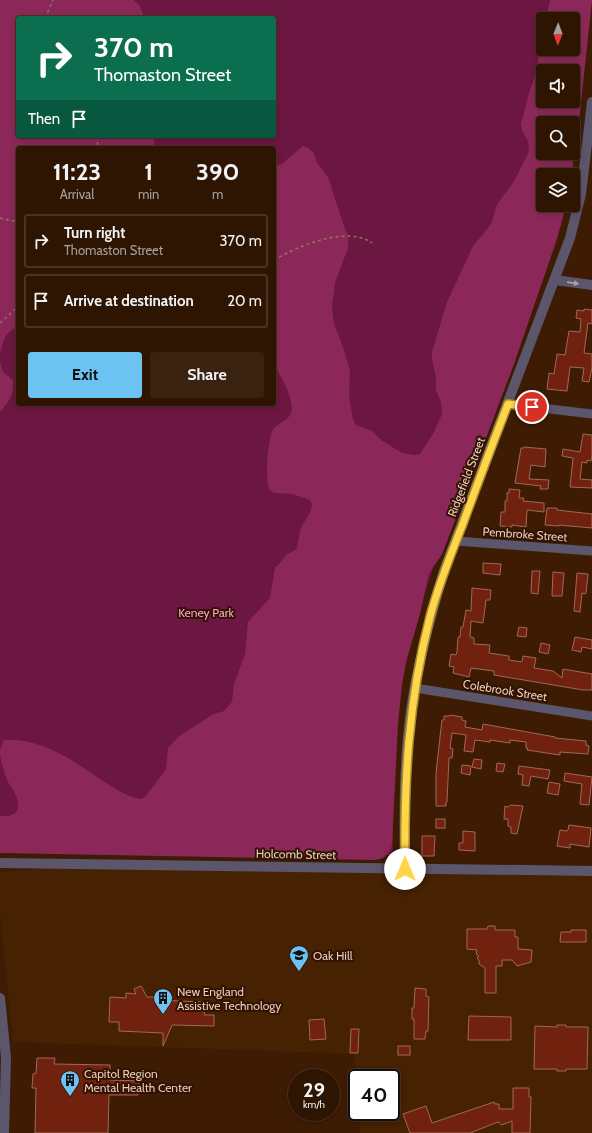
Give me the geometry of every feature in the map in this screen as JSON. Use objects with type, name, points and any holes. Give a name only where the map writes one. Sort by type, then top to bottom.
[{"type":"street","name":"Ridgefield Street","points":[[405,869],[408,738],[415,688],[430,616],[456,541],[570,238],[581,194],[592,102]]},
{"type":"street","points":[[555,280],[592,285]]},
{"type":"street","points":[[508,404],[592,414]]},
{"type":"street","name":"Pembroke Street","points":[[456,541],[592,551]]},
{"type":"street","name":"Colebrook Street","points":[[415,688],[592,716]]},
{"type":"street","name":"Holcomb Street","points":[[0,863],[592,871]]},
{"type":"street","points":[[0,998],[6,1058],[4,1133]]},
{"type":"path","points":[[46,16],[53,0]]},
{"type":"path","points":[[0,218],[16,222]]},
{"type":"path","points":[[276,259],[306,245],[338,236],[366,238],[372,243]]},
{"type":"path","points":[[0,323],[16,309]]},
{"type":"shaded area","points":[[0,0],[133,0],[139,5],[144,16],[16,16],[16,138],[154,138],[154,146],[16,146],[16,328],[5,337],[0,354]]},
{"type":"shaded area","points":[[550,0],[592,0],[580,116],[536,116],[536,160],[573,160],[572,168],[536,168],[536,212],[564,212],[556,242],[514,364],[443,552],[428,577],[420,614],[406,662],[402,685],[398,724],[392,845],[387,855],[379,859],[372,860],[0,853],[0,816],[12,815],[18,808],[16,796],[8,782],[0,756],[0,750],[4,740],[30,742],[43,746],[79,764],[125,794],[141,799],[146,796],[166,769],[168,748],[179,736],[212,715],[224,711],[232,702],[234,684],[245,654],[248,622],[270,598],[275,568],[286,555],[297,549],[302,526],[312,506],[310,500],[292,494],[272,492],[269,488],[267,477],[268,451],[272,432],[276,426],[289,416],[292,408],[287,388],[276,368],[276,166],[282,164],[303,146],[313,152],[317,163],[328,177],[348,236],[348,248],[335,283],[332,307],[334,324],[350,371],[349,395],[353,420],[356,425],[372,431],[381,440],[402,453],[414,455],[420,454],[433,434],[442,414],[441,402],[436,390],[436,377],[432,352],[447,302],[473,246],[492,222],[497,204],[513,183],[528,154],[528,141],[522,130],[521,124],[536,71],[536,108],[580,108],[580,64],[537,64],[539,56],[580,56],[580,12],[547,12]]},
{"type":"shaded area","points":[[0,362],[3,372],[13,380],[13,391],[11,398],[0,412]]},
{"type":"shaded area","name":"Oak Hill","points":[[49,868],[592,876],[592,1133],[360,1133],[359,1121],[400,1121],[400,1069],[355,1069],[354,1054],[13,1042],[0,915],[0,872]]},
{"type":"green space","name":"Keney Park","points":[[0,0],[592,0],[580,105],[580,64],[536,64],[536,108],[580,108],[579,116],[536,116],[536,160],[574,160],[573,168],[536,168],[536,212],[565,212],[553,251],[460,494],[425,593],[411,643],[401,691],[395,737],[393,855],[0,850]]},
{"type":"building","points":[[584,309],[592,310],[592,324],[588,323],[584,353],[592,354],[592,368],[589,382],[582,381],[584,368],[570,367],[567,391],[547,389],[549,373],[554,374],[557,354],[565,355],[569,331],[580,332],[581,319],[576,318],[577,310],[584,311]]},
{"type":"building","points":[[583,434],[592,435],[592,456],[591,461],[587,460],[587,463],[582,462],[580,479],[592,480],[592,488],[570,487],[573,458],[562,456],[563,449],[580,452]]},
{"type":"building","points":[[521,448],[546,449],[545,467],[531,465],[529,479],[549,480],[548,489],[540,489],[541,486],[515,483]]},
{"type":"building","points":[[509,489],[520,490],[519,498],[524,498],[523,501],[544,503],[544,512],[527,510],[526,527],[512,525],[512,527],[500,526],[501,512],[505,512],[505,501],[507,501],[507,493],[509,493]]},
{"type":"building","points":[[547,508],[557,508],[557,510],[592,514],[592,528],[545,525]]},
{"type":"building","points":[[483,563],[501,564],[500,575],[483,573]]},
{"type":"building","points":[[532,571],[540,571],[538,594],[531,593]]},
{"type":"building","points":[[553,572],[564,573],[562,596],[552,596]]},
{"type":"building","points":[[577,573],[588,574],[586,593],[582,593],[580,612],[574,611]]},
{"type":"building","points":[[472,588],[491,590],[490,600],[486,600],[483,623],[471,621],[470,637],[474,638],[474,644],[490,645],[489,653],[509,656],[509,660],[522,662],[523,656],[536,658],[534,668],[553,671],[562,678],[563,669],[592,674],[592,690],[583,690],[494,675],[494,671],[471,668],[469,677],[453,673],[454,667],[449,666],[451,654],[456,655],[458,637],[460,637],[461,627],[463,627],[466,610],[471,611]]},
{"type":"building","points":[[519,627],[527,628],[526,637],[517,636]]},
{"type":"building","points":[[575,637],[592,640],[592,649],[582,647],[581,652],[572,650]]},
{"type":"building","points":[[541,643],[550,645],[548,654],[539,652]]},
{"type":"building","points":[[450,715],[462,717],[462,720],[466,721],[465,727],[482,730],[483,724],[555,738],[586,741],[586,745],[589,746],[588,754],[560,752],[560,755],[527,750],[528,748],[526,748],[526,742],[510,740],[510,743],[490,740],[490,742],[475,740],[473,752],[464,751],[466,735],[452,733],[450,748],[453,749],[452,758],[449,758],[447,802],[446,806],[436,806],[436,773],[442,720],[444,720],[444,716]]},
{"type":"building","points":[[474,759],[482,760],[481,769],[472,767]]},
{"type":"building","points":[[497,763],[505,764],[503,772],[496,771]]},
{"type":"building","points":[[462,765],[471,766],[470,775],[461,773]]},
{"type":"building","points":[[519,766],[550,770],[548,779],[531,776],[529,786],[522,785],[523,775],[518,774]]},
{"type":"building","points":[[565,773],[592,777],[589,805],[580,804],[582,784],[564,781]]},
{"type":"building","points":[[549,782],[560,784],[558,795],[547,793]]},
{"type":"building","points":[[511,805],[523,806],[517,834],[511,833],[511,827],[508,826],[508,819],[504,819],[505,806],[508,807]]},
{"type":"building","points":[[436,819],[445,819],[445,828],[436,828]]},
{"type":"building","points":[[569,825],[591,828],[589,847],[570,844],[570,848],[557,846],[560,830],[567,831]]},
{"type":"building","points":[[463,831],[475,832],[475,851],[459,850],[459,843],[463,843]]},
{"type":"building","points":[[422,836],[435,836],[434,856],[422,856]]},
{"type":"building","points":[[488,926],[495,926],[495,930],[515,930],[515,937],[518,937],[518,949],[532,950],[531,962],[517,966],[512,960],[502,960],[502,966],[496,966],[496,993],[485,993],[485,968],[479,964],[479,960],[477,958],[479,956],[476,954],[477,950],[467,949],[467,929],[487,929]]},
{"type":"building","points":[[571,930],[586,930],[586,942],[560,942],[561,932],[571,932]]},
{"type":"building","name":"New England Assistive Technology","points":[[141,986],[147,997],[160,997],[160,1000],[201,1002],[201,1008],[205,1008],[204,1015],[214,1015],[214,1026],[172,1025],[163,1046],[163,1033],[119,1031],[119,1022],[109,1022],[110,997],[126,998],[126,993],[136,994],[134,989]]},
{"type":"building","points":[[415,988],[426,989],[426,996],[429,997],[428,1031],[426,1031],[425,1039],[414,1039],[414,1019],[412,1019],[412,1008],[414,1008]]},
{"type":"building","points":[[469,1016],[511,1017],[511,1040],[468,1040]]},
{"type":"building","points":[[324,1019],[326,1039],[310,1040],[309,1020]]},
{"type":"building","points":[[557,1025],[566,1025],[566,1027],[588,1027],[587,1069],[566,1069],[566,1071],[557,1071],[557,1069],[534,1069],[535,1026],[557,1027]]},
{"type":"building","points":[[351,1029],[359,1029],[358,1053],[350,1053]]},
{"type":"building","points":[[398,1046],[410,1046],[410,1055],[398,1055]]},
{"type":"building","name":"Capitol Region Mental Health Center","points":[[37,1058],[55,1058],[54,1064],[110,1065],[110,1080],[139,1081],[138,1095],[109,1095],[108,1133],[35,1133],[36,1088],[32,1088],[33,1074],[36,1073]]},
{"type":"building","points":[[513,1088],[529,1088],[529,1097],[531,1097],[530,1133],[512,1133],[512,1121],[502,1125],[498,1122],[470,1133],[410,1133],[403,1114],[426,1106],[432,1123],[494,1102],[495,1104],[499,1104],[499,1109],[513,1109]]},
{"type":"place","name":"Oak Hill","points":[[299,972]]},
{"type":"place","name":"New England Assistive Technology","points":[[163,1015]]},
{"type":"place","name":"Capitol Region Mental Health Center","points":[[70,1097]]},
{"type":"route","points":[[405,869],[406,775],[411,711],[430,616],[444,571],[508,404],[532,407]]}]
